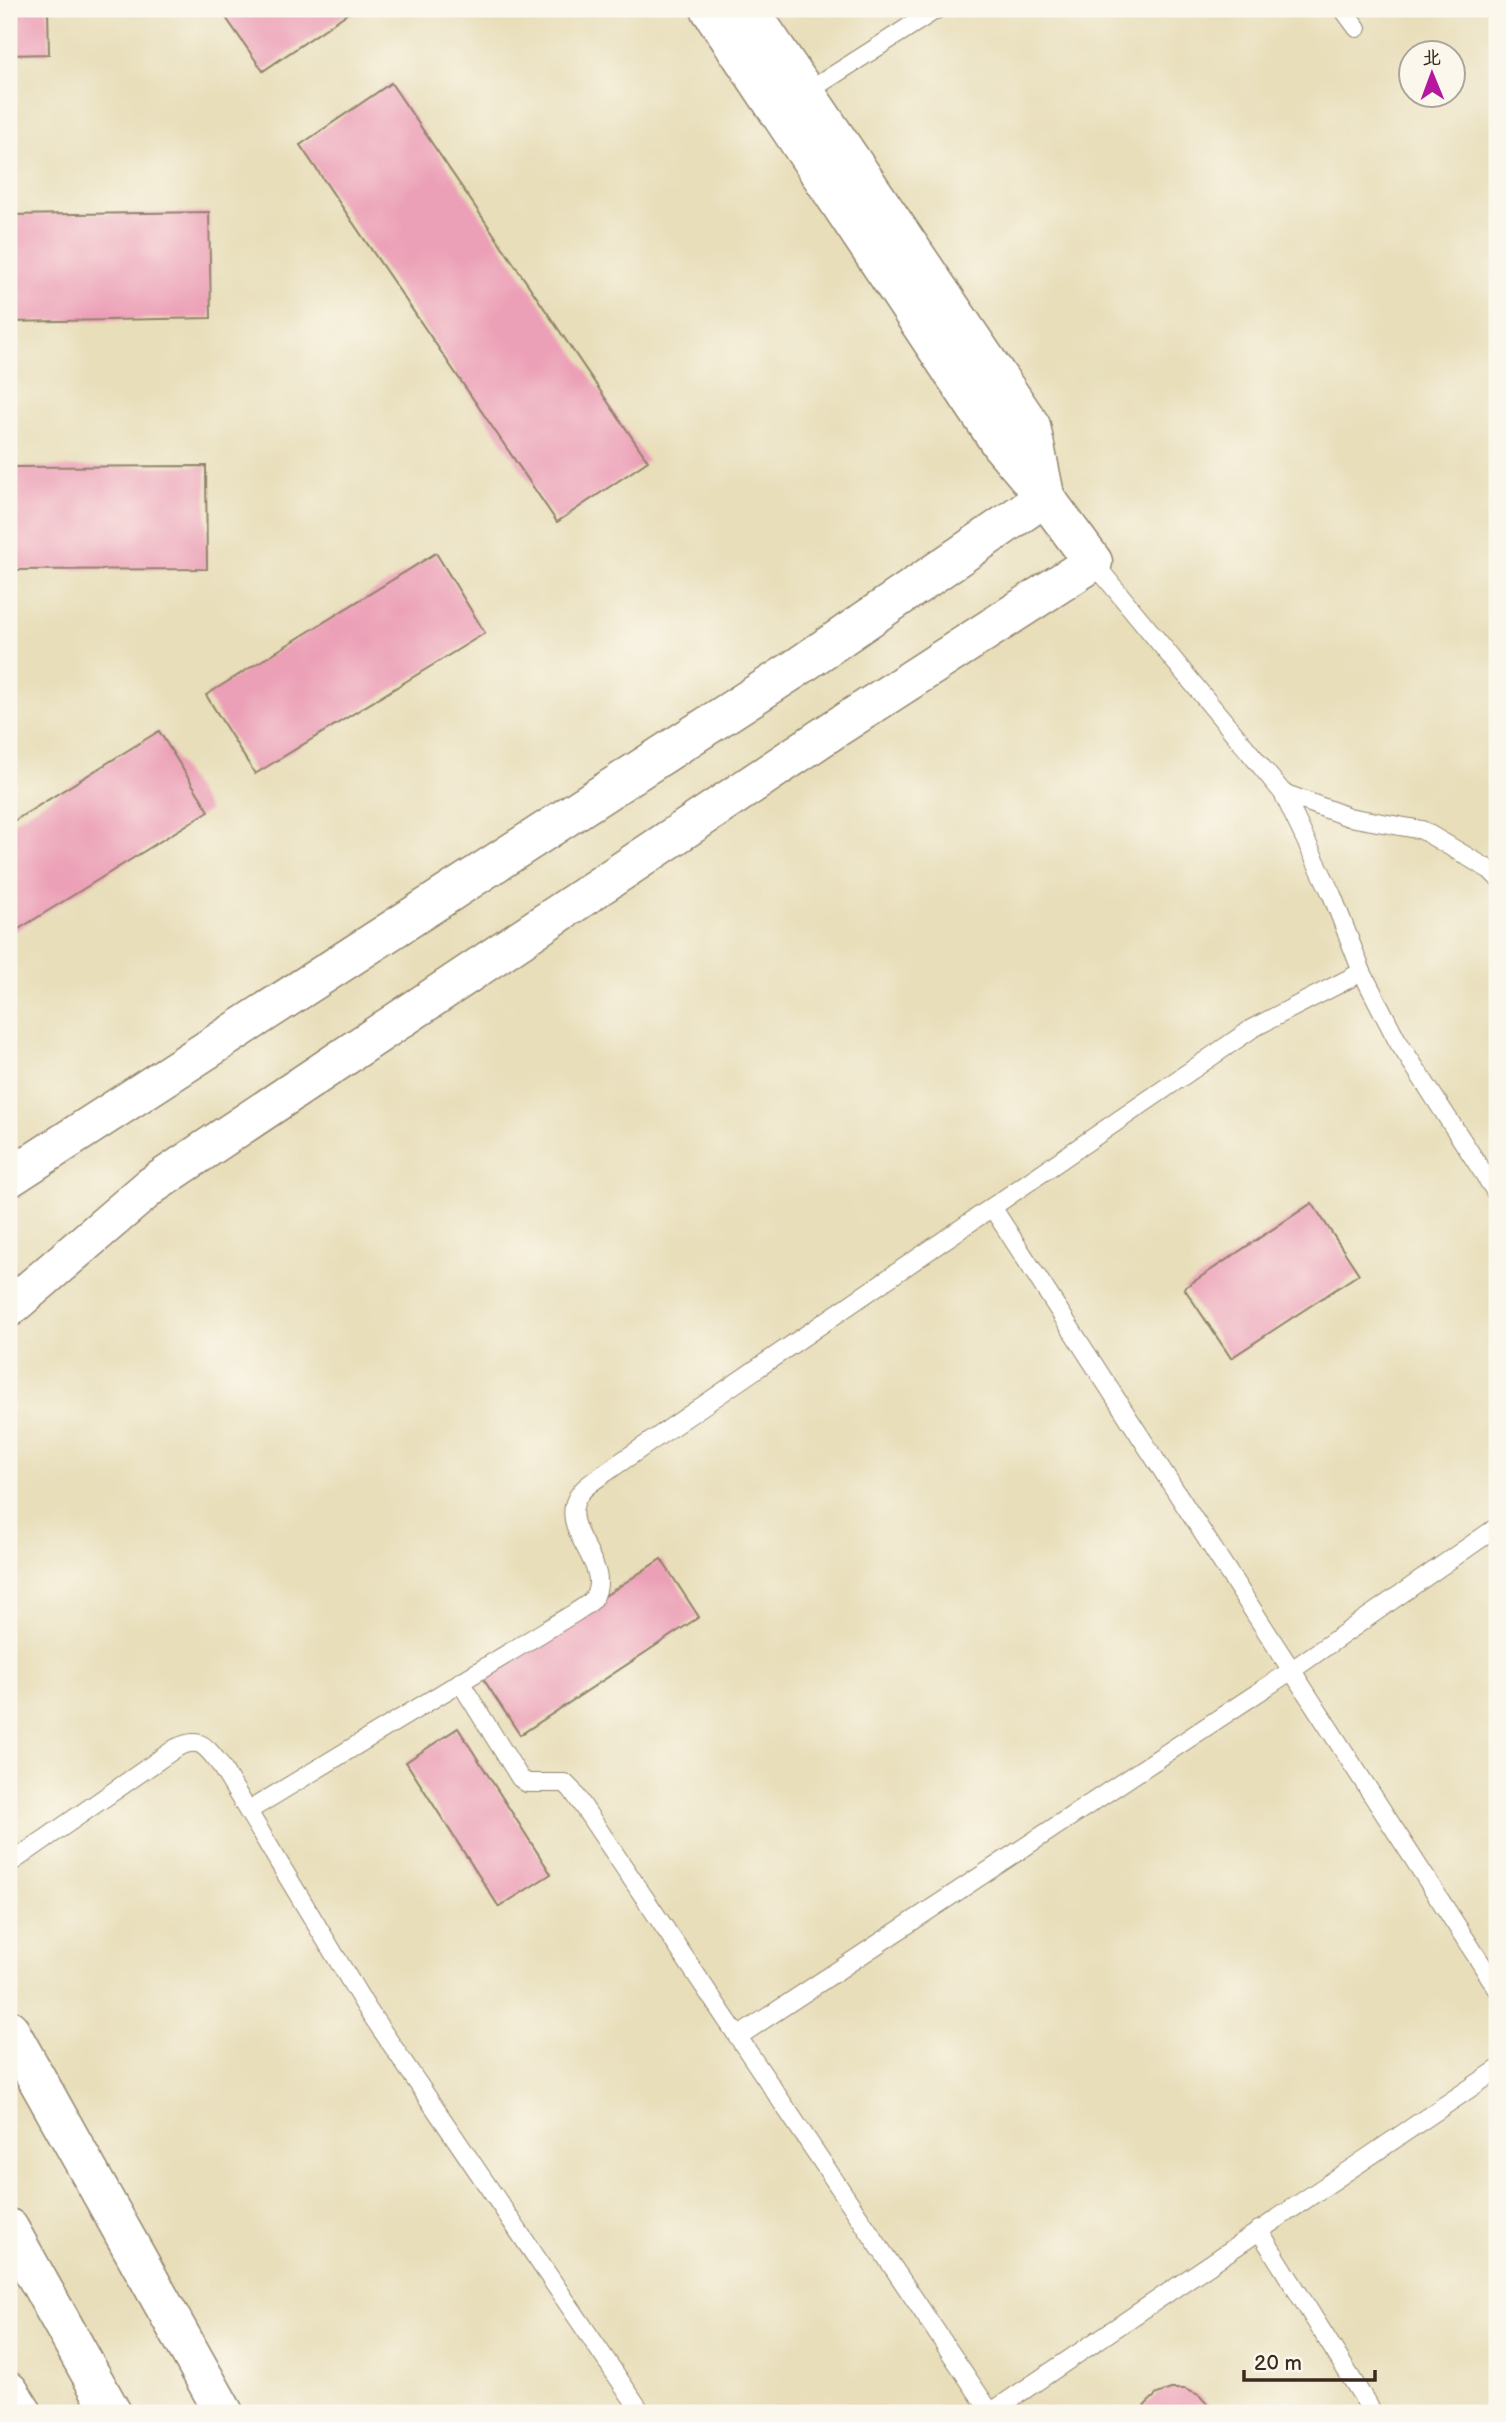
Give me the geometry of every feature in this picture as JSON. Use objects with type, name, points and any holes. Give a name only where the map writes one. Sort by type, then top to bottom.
[{"type":"main road","points":[[9,1308],[150,1186],[833,730],[1093,562],[1045,497],[1001,445],[710,9]]},
{"type":"main road","points":[[749,9],[1031,426],[1045,497]]},
{"type":"main road","points":[[9,1178],[792,671],[1045,497]]},
{"type":"main road","points":[[9,2029],[224,2413]]},
{"type":"main road","points":[[9,2228],[111,2413]]},
{"type":"main road","points":[[9,2391],[23,2413]]},
{"type":"lane","points":[[807,92],[937,9]]},
{"type":"lane","points":[[1343,9],[1357,28]]},
{"type":"lane","points":[[1093,562],[1283,793],[1332,895],[1362,972],[1396,1040],[1497,1194]]},
{"type":"lane","points":[[1283,793],[1349,817],[1422,830],[1490,870],[1497,877]]},
{"type":"lane","points":[[248,1811],[593,1600],[599,1581],[594,1564],[581,1542],[574,1508],[580,1493],[615,1466],[1253,1028],[1362,972]]},
{"type":"lane","points":[[992,1207],[1497,1988]]},
{"type":"lane","points":[[739,2036],[1292,1670],[1497,1527]]},
{"type":"lane","points":[[460,1682],[520,1778],[527,1783],[565,1783],[572,1790],[990,2413],[1497,2070]]},
{"type":"lane","points":[[9,1864],[176,1748],[190,1741],[208,1749],[366,2007],[642,2413]]},
{"type":"lane","points":[[1259,2230],[1373,2413]]},
{"type":"building","points":[[9,9],[48,9],[49,54],[9,55]]},
{"type":"building","points":[[220,9],[354,9],[263,71]]},
{"type":"building","points":[[391,83],[648,461],[557,522],[300,145]]},
{"type":"building","points":[[209,212],[211,318],[9,322],[9,215]]},
{"type":"building","points":[[206,466],[207,569],[9,570],[9,467]]},
{"type":"building","points":[[436,553],[485,633],[255,774],[206,695]]},
{"type":"building","points":[[159,731],[209,811],[9,935],[9,824]]},
{"type":"building","points":[[1312,1203],[1359,1274],[1231,1358],[1184,1288]]},
{"type":"building","points":[[661,1559],[699,1617],[520,1735],[482,1677]]},
{"type":"building","points":[[458,1728],[551,1874],[499,1907],[406,1762]]},
{"type":"building","points":[[1171,2389],[1185,2389],[1199,2395],[1212,2413],[1142,2413],[1146,2404],[1157,2394]]}]
